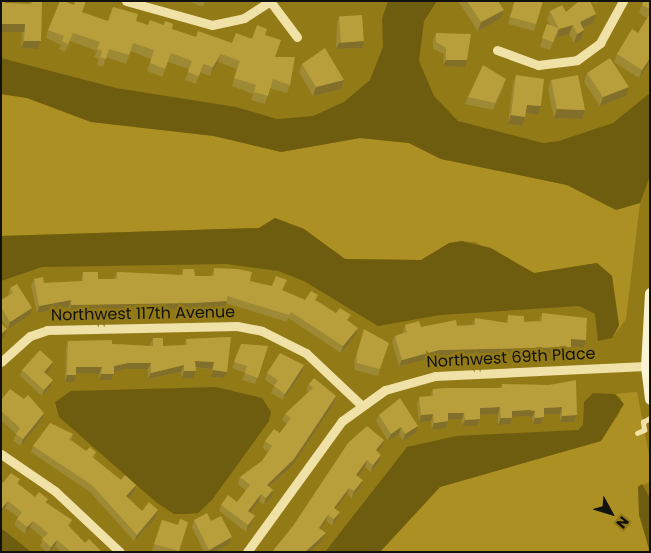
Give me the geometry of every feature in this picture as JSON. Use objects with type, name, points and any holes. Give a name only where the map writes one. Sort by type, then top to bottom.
[{"type":"street","points":[[126,1],[212,25],[244,18],[270,1],[297,37]]},
{"type":"street","points":[[497,50],[538,65],[577,60],[600,43],[623,1]]},
{"type":"street","points":[[650,293],[646,366],[650,399]]},
{"type":"street","name":"Northwest 117th Avenue","points":[[1,362],[30,336],[47,330],[237,326],[262,331],[306,353],[360,404]]},
{"type":"street","name":"Northwest 69th Place","points":[[247,552],[342,421],[360,404],[410,380],[435,376],[646,366]]},
{"type":"street","points":[[1,454],[55,491],[120,552]]},
{"type":"lane","points":[[636,433],[644,430],[642,422],[650,418]]},
{"type":"shaded area","points":[[388,1],[437,1],[424,21],[419,61],[434,96],[458,121],[543,143],[559,141],[613,123],[650,93],[650,176],[640,203],[616,210],[567,185],[441,159],[409,143],[360,138],[281,152],[214,136],[91,122],[27,98],[1,94],[1,58],[116,88],[236,107],[277,119],[313,116],[344,102],[370,80],[383,47],[382,19]]},
{"type":"shaded area","points":[[1,94],[27,98],[91,122],[214,136],[281,152],[360,138],[409,143],[441,159],[567,185],[616,210],[640,203],[626,319],[615,334],[619,325],[612,276],[597,263],[534,273],[475,242],[461,241],[421,260],[345,259],[304,229],[275,218],[259,228],[1,236]]},
{"type":"shaded area","points":[[275,218],[304,229],[345,259],[421,260],[449,243],[461,241],[491,248],[534,273],[597,263],[612,276],[619,325],[612,338],[598,341],[595,314],[579,306],[440,315],[378,326],[304,281],[278,271],[227,264],[42,267],[1,281],[1,236],[259,228]]},
{"type":"shaded area","points":[[216,387],[262,398],[271,412],[269,421],[212,500],[198,513],[174,514],[157,503],[59,417],[55,402],[71,391]]},
{"type":"shaded area","points":[[637,392],[650,460],[650,482],[638,487],[649,552],[380,552],[440,487],[601,441],[620,412],[621,398],[615,394]]},
{"type":"shaded area","points":[[593,393],[615,394],[624,404],[601,441],[440,487],[380,552],[325,552],[407,447],[456,436],[578,430],[583,425],[584,402]]},
{"type":"shaded area","points":[[642,484],[650,498],[650,552],[639,515],[638,487]]},
{"type":"shaded area","points":[[1,529],[5,531],[31,552],[1,552]]},
{"type":"building","points":[[1,1],[5,1],[5,3],[32,4],[32,1],[42,1],[41,41],[24,41],[25,24],[1,24]]},
{"type":"building","points":[[60,1],[74,5],[75,1],[86,1],[82,12],[108,21],[113,7],[138,14],[136,21],[148,25],[150,20],[164,25],[165,21],[173,24],[172,29],[196,37],[198,31],[232,43],[236,33],[252,39],[257,25],[267,29],[265,35],[281,40],[275,57],[295,57],[290,85],[273,79],[268,96],[254,92],[256,85],[234,78],[240,61],[221,54],[213,67],[203,64],[199,76],[188,72],[192,61],[171,53],[165,69],[150,63],[154,50],[133,43],[129,55],[109,49],[106,59],[100,57],[102,51],[97,49],[100,42],[73,33],[68,44],[62,41],[64,36],[48,30]]},
{"type":"building","points":[[467,1],[498,1],[504,10],[481,22]]},
{"type":"building","points":[[515,1],[543,1],[536,24],[510,17]]},
{"type":"building","points":[[579,1],[590,1],[596,14],[580,22],[584,30],[577,34],[573,25],[559,29],[550,11],[562,5],[566,12]]},
{"type":"building","points":[[644,1],[650,1],[650,9],[642,5]]},
{"type":"building","points":[[650,14],[650,58],[642,70],[617,54],[632,29],[638,33]]},
{"type":"building","points":[[362,15],[364,41],[341,43],[339,17]]},
{"type":"building","points":[[547,24],[558,28],[553,42],[542,38]]},
{"type":"building","points":[[436,33],[471,34],[467,60],[446,60],[446,48],[436,42]]},
{"type":"building","points":[[325,48],[344,80],[316,87],[302,64]]},
{"type":"building","points":[[610,58],[629,87],[603,97],[587,73]]},
{"type":"building","points":[[483,65],[506,79],[495,103],[468,97]]},
{"type":"building","points":[[516,75],[544,79],[541,106],[527,105],[525,117],[511,115]]},
{"type":"building","points":[[578,75],[585,110],[557,109],[551,80]]},
{"type":"building","points":[[214,268],[238,269],[252,272],[250,281],[272,286],[276,276],[287,280],[282,290],[305,300],[311,291],[318,295],[315,300],[336,313],[340,308],[351,315],[347,320],[358,328],[343,346],[291,312],[289,315],[227,296],[227,301],[195,303],[71,305],[71,300],[39,306],[34,279],[43,277],[44,283],[83,281],[83,272],[98,272],[98,279],[117,279],[117,272],[183,275],[183,269],[194,269],[195,276],[214,276]]},
{"type":"building","points":[[17,284],[32,308],[10,322],[1,307],[1,300],[13,293],[10,288]]},
{"type":"building","points":[[542,313],[587,318],[586,340],[571,339],[571,347],[439,350],[402,360],[395,336],[407,332],[405,325],[419,321],[421,327],[456,320],[457,326],[475,325],[475,318],[508,323],[508,315],[524,316],[524,322],[542,321]]},
{"type":"building","points":[[1,323],[7,329],[1,334]]},
{"type":"building","points":[[364,329],[389,343],[380,369],[357,363],[357,354]]},
{"type":"building","points":[[231,337],[227,372],[213,370],[214,362],[195,361],[196,371],[184,371],[184,365],[151,373],[151,363],[128,363],[114,366],[114,374],[101,374],[102,367],[76,367],[76,375],[67,375],[68,341],[112,340],[112,344],[153,346],[153,338],[163,338],[163,346],[187,345],[186,339]]},
{"type":"building","points":[[241,344],[268,346],[258,378],[245,373],[247,366],[234,362]]},
{"type":"building","points":[[40,350],[53,362],[44,372],[53,380],[44,390],[22,370]]},
{"type":"building","points":[[280,353],[304,365],[285,394],[274,386],[278,380],[267,373]]},
{"type":"building","points":[[314,378],[336,396],[294,459],[267,485],[273,490],[266,498],[261,494],[248,511],[255,516],[248,525],[221,505],[228,495],[237,502],[250,485],[240,477],[262,461],[272,446],[265,441],[274,429],[280,433],[291,418],[285,414],[313,388],[309,384]]},
{"type":"building","points":[[576,380],[577,415],[562,416],[562,407],[544,408],[544,417],[535,418],[535,411],[529,410],[512,411],[512,418],[501,418],[500,407],[480,408],[480,419],[465,420],[464,413],[448,413],[448,421],[434,423],[433,414],[421,415],[419,397],[433,396],[433,389],[502,388],[502,384],[549,385]]},
{"type":"building","points":[[10,389],[24,399],[28,395],[44,413],[23,439],[16,434],[20,428],[1,411],[1,400]]},
{"type":"building","points":[[400,398],[418,426],[405,434],[401,427],[391,434],[379,415]]},
{"type":"building","points":[[50,423],[73,434],[69,439],[86,451],[90,447],[96,452],[92,457],[121,480],[125,475],[136,485],[126,496],[142,511],[149,502],[158,510],[137,535],[92,485],[33,446]]},
{"type":"building","points":[[367,426],[384,440],[376,450],[381,455],[373,465],[367,460],[356,475],[363,480],[354,491],[349,488],[334,508],[340,512],[334,519],[328,515],[319,528],[326,533],[305,552],[272,552],[293,526],[348,443]]},
{"type":"building","points":[[11,473],[20,479],[17,483],[35,497],[39,492],[48,499],[45,502],[72,520],[68,525],[85,543],[89,539],[102,552],[71,552],[57,540],[51,547],[42,539],[48,533],[33,521],[27,527],[17,519],[22,512],[8,501],[1,509],[1,485]]},
{"type":"building","points":[[207,513],[211,521],[221,516],[232,537],[209,550],[194,520]]},
{"type":"building","points":[[180,519],[188,522],[179,551],[154,544],[162,520],[178,525]]}]
